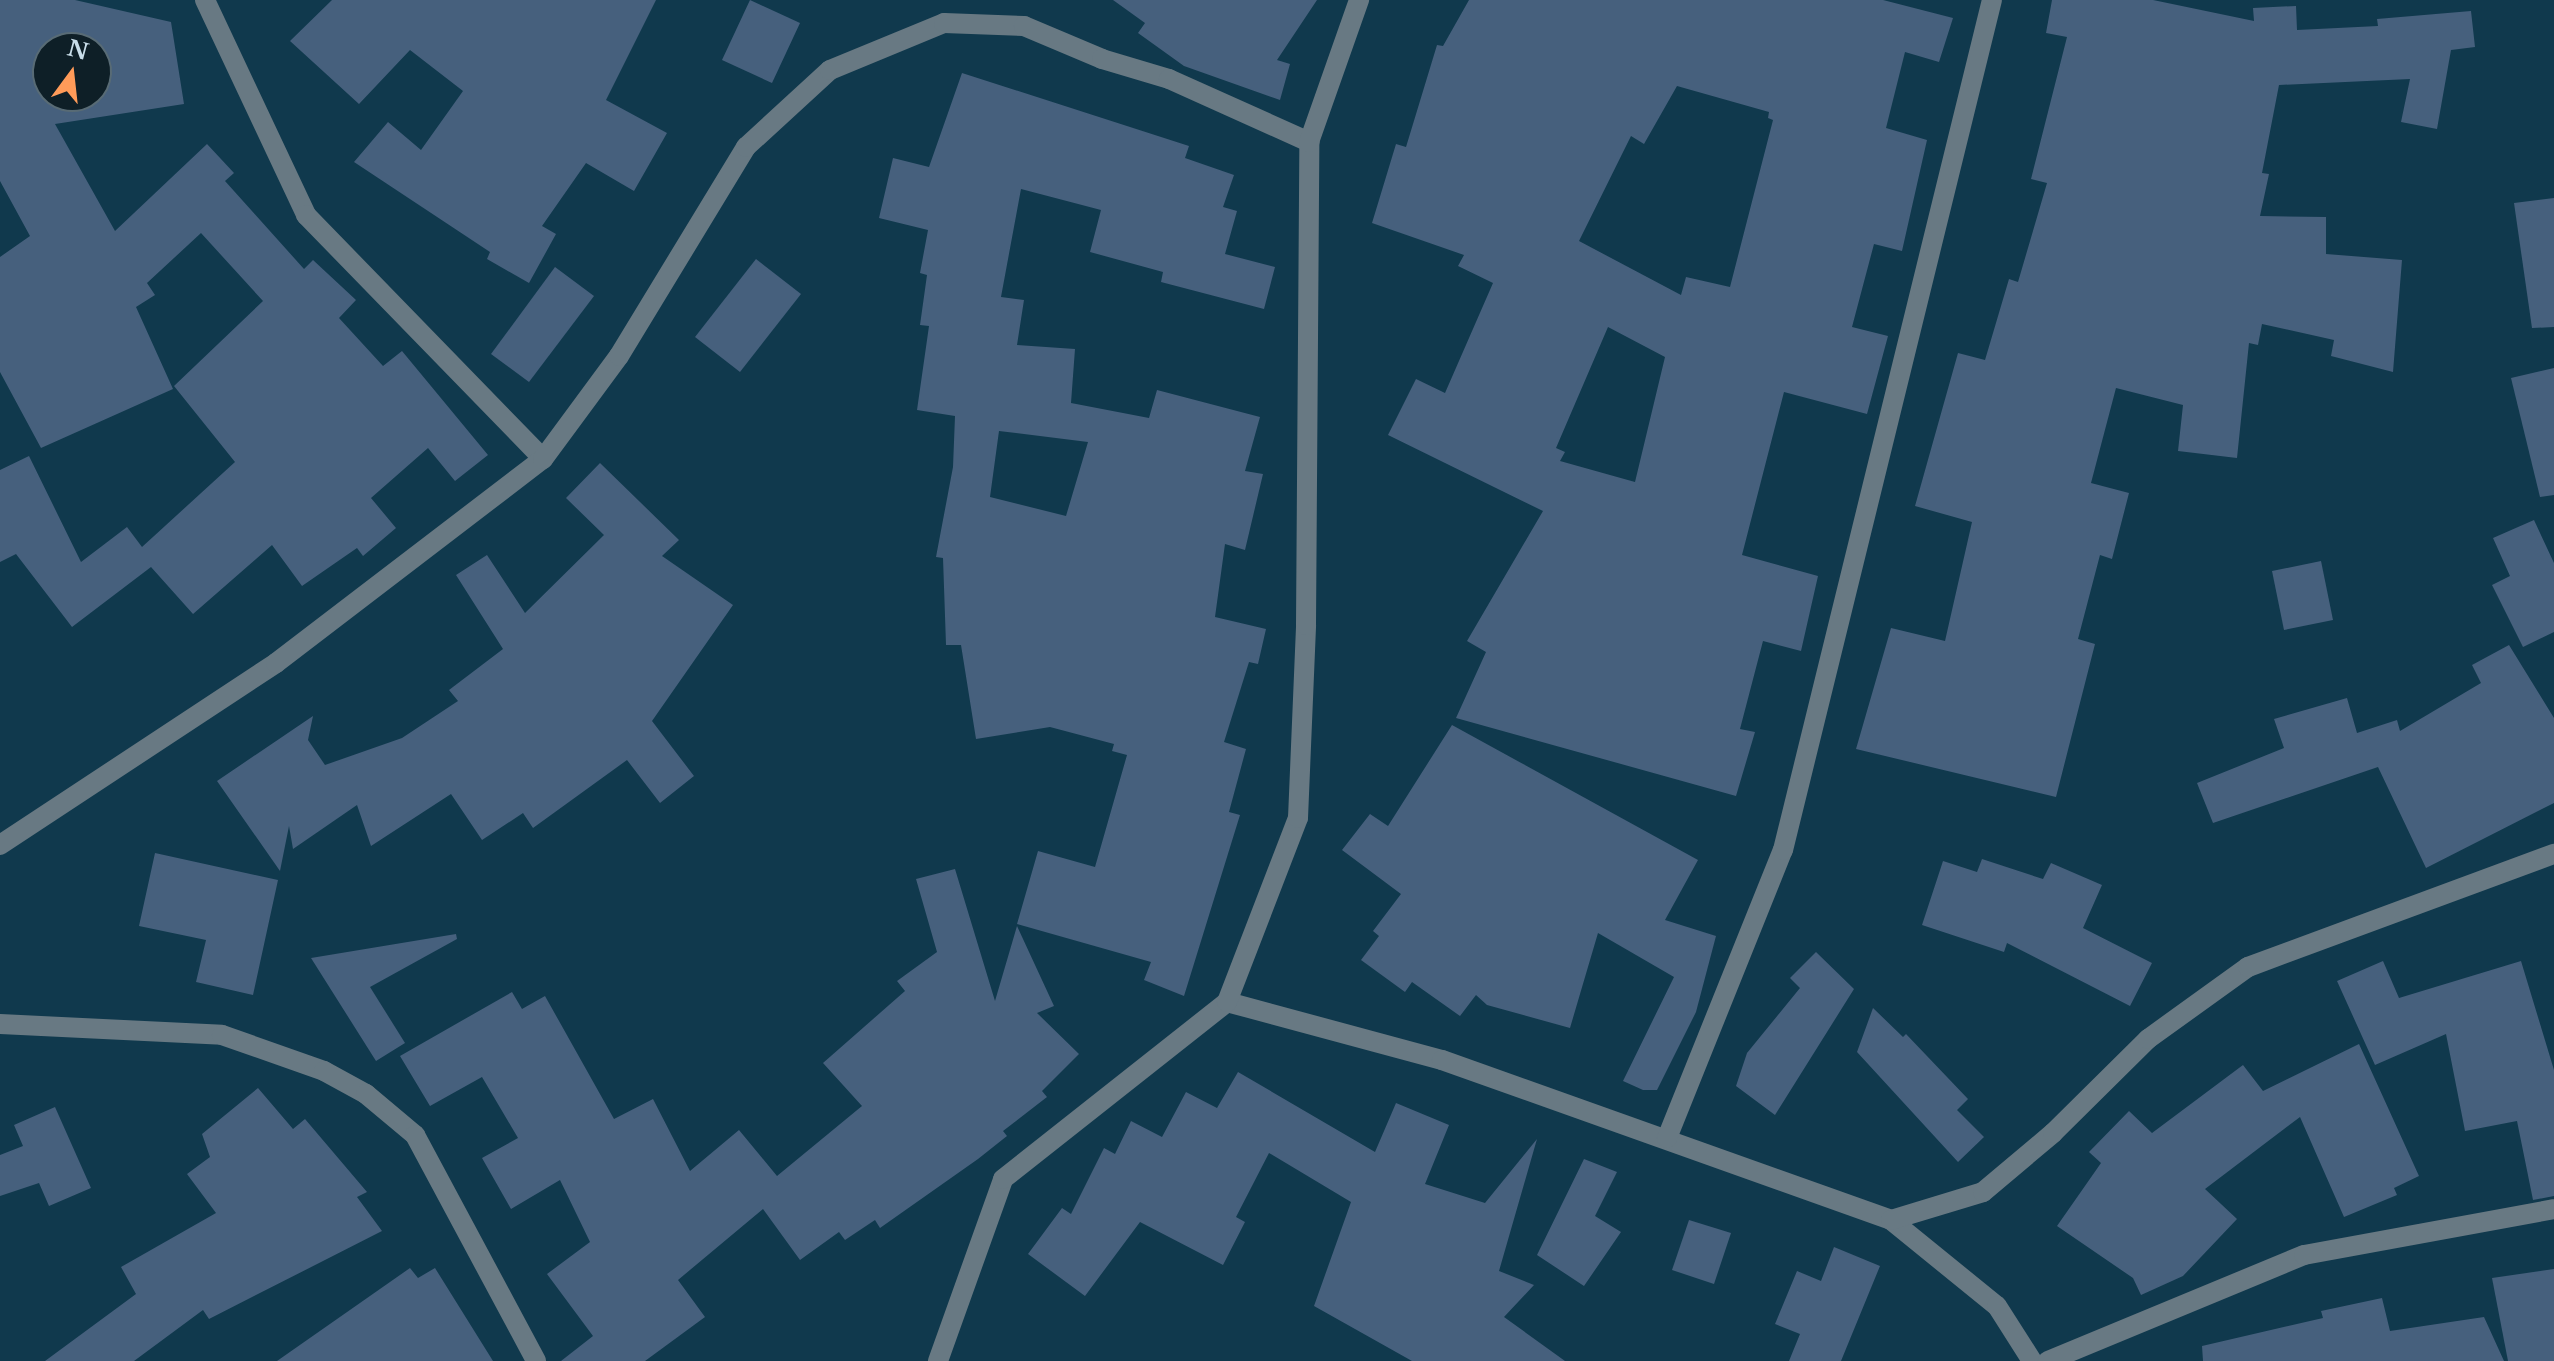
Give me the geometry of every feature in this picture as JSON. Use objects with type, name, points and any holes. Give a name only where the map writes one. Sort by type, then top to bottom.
[{"type":"street","points":[[205,0],[306,215],[543,459]]},
{"type":"street","points":[[938,1361],[1003,1179],[1227,1002],[1298,818],[1306,625],[1309,142],[1359,0]]},
{"type":"street","points":[[1667,1138],[1783,850],[1992,0]]},
{"type":"street","points":[[0,845],[276,663],[543,459],[619,356],[746,147],[830,70],[944,23],[1024,26],[1102,59],[1169,79],[1309,142]]},
{"type":"street","points":[[1891,1220],[1983,1192],[2053,1133],[2148,1039],[2248,967],[2554,854]]},
{"type":"street","points":[[1227,1002],[1442,1060],[1891,1220],[1997,1306],[2032,1361]]},
{"type":"street","points":[[0,1024],[222,1035],[324,1071],[366,1094],[415,1135],[536,1361]]},
{"type":"street","points":[[2048,1361],[2304,1255],[2554,1209]]},
{"type":"building","points":[[0,0],[75,0],[171,22],[184,104],[55,124],[115,231],[207,144],[234,173],[225,181],[304,269],[313,260],[356,300],[339,318],[383,366],[402,351],[488,455],[455,481],[428,448],[371,498],[396,528],[363,556],[357,548],[302,586],[272,545],[193,614],[151,567],[72,627],[16,554],[0,562],[0,470],[29,456],[81,562],[127,527],[142,547],[235,462],[174,386],[263,301],[201,233],[147,283],[155,295],[136,307],[173,389],[41,448],[0,372],[0,257],[30,236],[0,181]]},
{"type":"building","points":[[332,0],[656,0],[606,100],[667,133],[634,191],[586,163],[542,226],[556,234],[529,283],[487,259],[490,252],[354,162],[388,122],[421,150],[463,91],[410,50],[359,104],[290,41]]},
{"type":"building","points":[[750,0],[800,23],[772,83],[722,60]]},
{"type":"building","points":[[1113,0],[1317,0],[1277,60],[1290,64],[1280,100],[1184,66],[1138,33],[1145,23]]},
{"type":"building","points":[[1469,0],[1883,0],[1953,18],[1939,62],[1905,52],[1886,128],[1927,140],[1902,251],[1874,244],[1852,327],[1888,336],[1867,414],[1784,392],[1742,555],[1818,576],[1801,651],[1763,641],[1740,729],[1755,732],[1736,796],[1456,718],[1486,652],[1467,641],[1543,511],[1388,435],[1416,379],[1445,393],[1493,283],[1458,266],[1464,255],[1372,223],[1396,144],[1406,147],[1437,45],[1443,46]],"holes":[[[1677,86],[1769,112],[1768,118],[1773,120],[1730,287],[1686,277],[1681,295],[1579,241],[1631,136],[1644,144]],[[1608,327],[1665,357],[1635,482],[1560,461],[1565,452],[1556,448]]]},
{"type":"building","points":[[2052,0],[2153,0],[2254,21],[2253,8],[2296,6],[2297,30],[2378,26],[2377,19],[2471,11],[2475,47],[2451,50],[2437,129],[2401,122],[2410,79],[2279,85],[2262,173],[2269,174],[2260,216],[2326,217],[2326,254],[2402,260],[2393,372],[2331,356],[2334,340],[2262,324],[2258,345],[2249,343],[2237,458],[2178,451],[2183,405],[2116,388],[2091,483],[2129,493],[2112,559],[2100,555],[2078,639],[2095,644],[2056,797],[1856,749],[1891,628],[1945,641],[1972,522],[1915,506],[1958,353],[1985,360],[2009,279],[2018,282],[2047,183],[2031,179],[2067,37],[2046,33]]},
{"type":"building","points":[[962,73],[1189,146],[1185,158],[1234,175],[1223,207],[1237,211],[1225,254],[1275,267],[1264,309],[1161,282],[1163,272],[1090,252],[1101,210],[1021,189],[1001,297],[1024,300],[1017,345],[1075,349],[1071,403],[1149,418],[1157,390],[1260,417],[1245,471],[1263,474],[1245,550],[1225,544],[1215,617],[1266,629],[1258,664],[1249,662],[1224,742],[1246,749],[1229,812],[1240,815],[1184,996],[1144,980],[1151,962],[1017,924],[1038,851],[1095,867],[1127,755],[1112,751],[1114,744],[1050,727],[976,739],[961,645],[946,645],[943,558],[936,557],[953,467],[955,416],[917,410],[929,326],[920,325],[927,275],[920,273],[928,230],[879,218],[893,158],[929,167]],"holes":[[[999,431],[1088,442],[1066,516],[990,497]]]},
{"type":"building","points":[[2554,198],[2554,327],[2532,328],[2514,203]]},
{"type":"building","points":[[756,259],[801,294],[740,372],[695,337]]},
{"type":"building","points":[[555,267],[594,296],[529,382],[491,354]]},
{"type":"building","points":[[2554,368],[2554,495],[2540,497],[2511,378]]},
{"type":"building","points":[[600,463],[679,540],[662,556],[733,605],[652,721],[694,776],[660,803],[627,760],[533,828],[523,813],[482,840],[451,794],[371,846],[357,805],[293,849],[289,826],[280,871],[217,781],[313,716],[308,740],[325,765],[402,738],[458,701],[449,690],[503,649],[456,575],[487,555],[525,613],[604,535],[566,498]]},
{"type":"building","points":[[2534,520],[2554,563],[2554,632],[2523,647],[2492,585],[2510,576],[2493,538]]},
{"type":"building","points":[[2321,561],[2333,620],[2284,630],[2272,571]]},
{"type":"building","points":[[2509,645],[2554,718],[2554,803],[2426,868],[2378,767],[2213,823],[2197,783],[2284,748],[2274,719],[2347,698],[2357,733],[2397,720],[2400,731],[2481,683],[2472,665]]},
{"type":"building","points":[[1452,725],[1698,860],[1665,920],[1716,936],[1696,1012],[1657,1090],[1643,1090],[1623,1081],[1674,977],[1598,933],[1570,1028],[1487,1005],[1476,995],[1460,1016],[1412,982],[1405,992],[1361,960],[1379,936],[1373,931],[1401,894],[1342,850],[1370,814],[1388,826]]},
{"type":"building","points":[[155,853],[278,880],[253,995],[196,982],[206,940],[139,926]]},
{"type":"building","points":[[1982,859],[2043,879],[2051,863],[2102,885],[2083,928],[2152,963],[2130,1006],[2007,943],[2004,952],[1922,925],[1943,861],[1977,872]]},
{"type":"building","points":[[955,869],[995,1001],[1017,926],[1054,1006],[1037,1013],[1079,1054],[1042,1091],[1047,1097],[1003,1131],[1007,1136],[978,1159],[880,1228],[875,1220],[845,1240],[839,1232],[800,1260],[763,1209],[678,1280],[705,1317],[645,1361],[561,1361],[593,1336],[547,1274],[590,1242],[560,1180],[511,1209],[482,1158],[518,1138],[482,1077],[430,1106],[400,1056],[512,992],[522,1009],[545,996],[614,1119],[653,1099],[690,1171],[739,1130],[777,1176],[862,1106],[823,1063],[905,991],[897,981],[937,952],[916,879]]},
{"type":"building","points":[[456,934],[457,939],[370,987],[405,1043],[376,1061],[311,958]]},
{"type":"building","points":[[1816,952],[1854,989],[1775,1115],[1736,1086],[1747,1053],[1800,988],[1790,978]]},
{"type":"building","points":[[2383,961],[2399,998],[2521,961],[2554,1070],[2554,1196],[2533,1200],[2517,1121],[2465,1131],[2446,1034],[2375,1065],[2337,981]]},
{"type":"building","points":[[1873,1008],[1903,1037],[1906,1034],[1968,1099],[1957,1110],[1984,1137],[1958,1162],[1857,1052]]},
{"type":"building","points":[[2359,1044],[2419,1176],[2394,1188],[2397,1195],[2344,1217],[2300,1117],[2205,1189],[2237,1219],[2183,1276],[2141,1295],[2133,1278],[2057,1226],[2101,1163],[2089,1152],[2129,1111],[2152,1133],[2243,1065],[2263,1091]]},
{"type":"building","points":[[1238,1072],[1375,1152],[1396,1103],[1449,1125],[1425,1184],[1485,1203],[1537,1139],[1499,1271],[1534,1285],[1504,1317],[1565,1361],[1412,1361],[1314,1306],[1351,1202],[1269,1153],[1236,1217],[1245,1222],[1223,1265],[1140,1222],[1085,1296],[1028,1254],[1062,1208],[1071,1214],[1104,1148],[1115,1154],[1131,1121],[1162,1137],[1186,1092],[1217,1108]]},
{"type":"building","points":[[258,1088],[293,1129],[305,1119],[367,1192],[357,1197],[382,1231],[209,1319],[203,1310],[134,1361],[45,1361],[136,1294],[121,1267],[216,1213],[187,1174],[210,1157],[202,1134]]},
{"type":"building","points":[[55,1107],[91,1188],[49,1206],[39,1183],[0,1196],[0,1155],[23,1146],[14,1125]]},
{"type":"building","points":[[1584,1159],[1617,1172],[1595,1216],[1621,1232],[1584,1286],[1537,1255]]},
{"type":"building","points":[[1689,1220],[1731,1233],[1714,1284],[1672,1270]]},
{"type":"building","points":[[1834,1247],[1880,1266],[1841,1361],[1789,1361],[1800,1334],[1775,1324],[1797,1271],[1821,1281]]},
{"type":"building","points":[[410,1268],[418,1278],[435,1268],[493,1361],[277,1361]]},
{"type":"building","points":[[2554,1269],[2554,1361],[2508,1361],[2492,1278]]},
{"type":"building","points":[[2382,1298],[2390,1331],[2484,1317],[2504,1361],[2203,1361],[2202,1346],[2323,1318],[2321,1311]]}]
